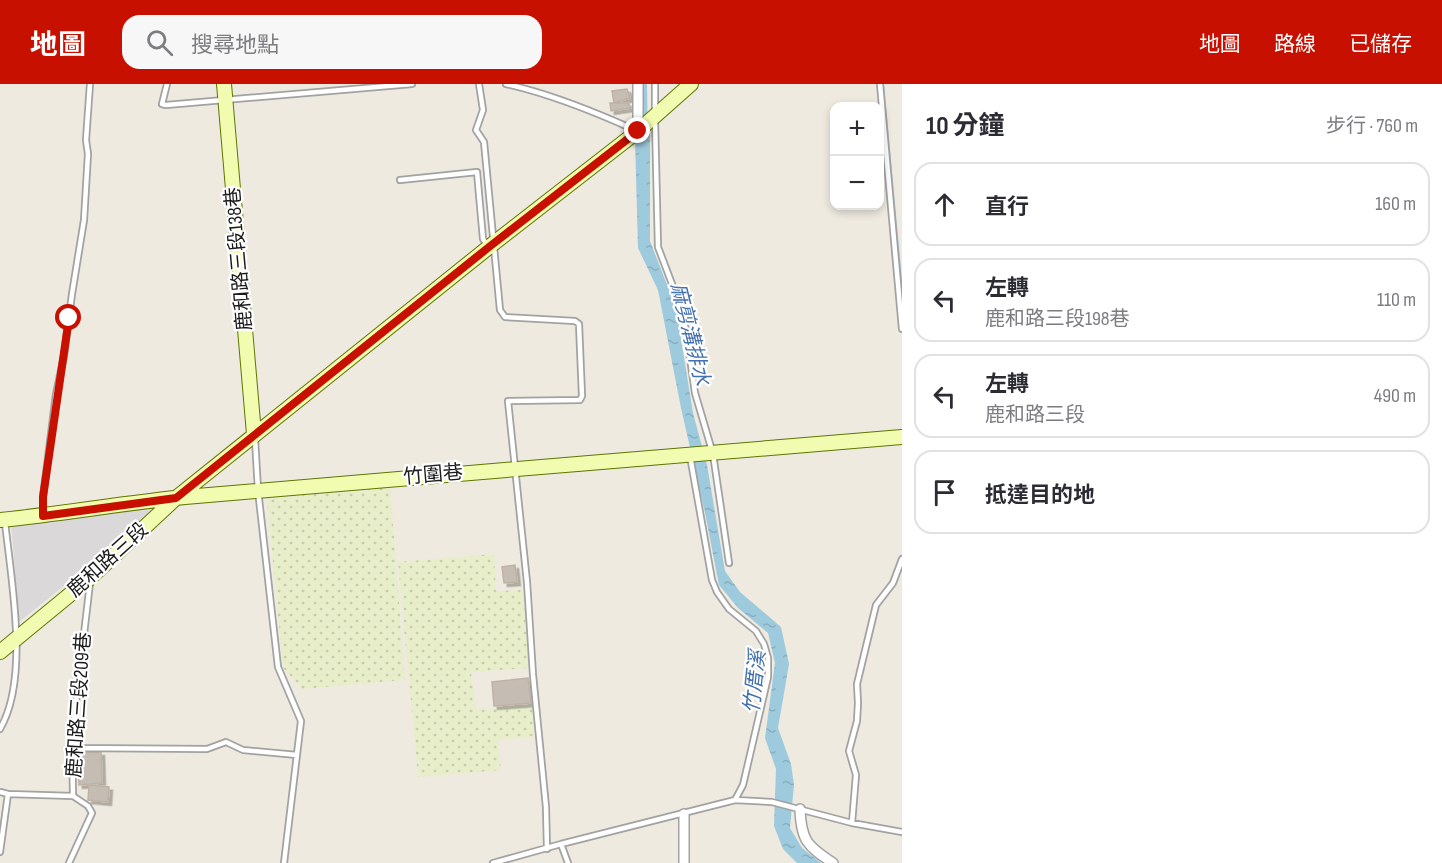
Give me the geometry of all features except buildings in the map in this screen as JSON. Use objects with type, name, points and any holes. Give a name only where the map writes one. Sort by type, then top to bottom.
[{"type":"street","name":"鹿和路三段138巷","points":[[224,84],[255,434]]},
{"type":"street","points":[[638,84],[638,131]]},
{"type":"street","name":"鹿和路三段","points":[[0,652],[90,578],[176,498],[491,245],[638,131],[691,84]]},
{"type":"street","name":"竹圍巷","points":[[3,520],[258,490],[902,437]]},
{"type":"street","points":[[800,809],[801,830],[807,844],[832,863]]},
{"type":"street","points":[[684,814],[684,863]]},
{"type":"lane","points":[[43,516],[43,497],[56,394],[64,356],[84,220],[90,84]]},
{"type":"lane","points":[[166,84],[162,100],[162,104],[166,105],[412,84]]},
{"type":"lane","points":[[479,84],[483,110],[477,130],[484,142],[491,245],[500,310],[505,318],[575,321],[579,324],[582,396],[580,400],[508,401],[527,582],[533,675],[546,807],[547,849]]},
{"type":"lane","points":[[506,84],[581,106],[638,131]]},
{"type":"lane","points":[[655,84],[658,247],[680,305],[686,330],[695,393],[713,454],[729,563]]},
{"type":"lane","points":[[880,84],[902,329]]},
{"type":"lane","points":[[400,180],[477,172],[483,239],[491,245]]},
{"type":"lane","points":[[255,434],[258,490],[278,667],[301,721],[284,863]]},
{"type":"lane","points":[[690,456],[712,580],[729,609],[756,631],[764,644],[768,658],[768,677],[746,774],[735,800]]},
{"type":"lane","points":[[0,729],[7,717],[16,679],[16,639],[3,520]]},
{"type":"lane","points":[[852,823],[855,775],[849,751],[857,721],[857,684],[876,605],[893,583],[902,559]]},
{"type":"lane","name":"鹿和路三段209巷","points":[[74,796],[73,748],[90,578]]},
{"type":"lane","points":[[73,748],[207,748],[226,742],[243,750],[297,756]]},
{"type":"lane","points":[[0,792],[74,796],[88,806],[92,813],[69,863]]},
{"type":"lane","points":[[0,852],[8,794]]},
{"type":"lane","points":[[494,863],[735,800],[772,802],[852,823],[902,832]]},
{"type":"lane","points":[[561,844],[568,863]]},
{"type":"shaded area","points":[[159,509],[19,622],[11,523]]},
{"type":"green space","points":[[390,486],[405,680],[302,689],[283,668],[267,499]]},
{"type":"green space","points":[[494,554],[496,591],[523,590],[529,668],[471,672],[476,710],[533,706],[536,736],[498,740],[501,770],[418,777],[398,562]]},
{"type":"water","points":[[650,131],[650,241],[676,308],[693,413],[707,465],[725,571],[740,592],[781,627],[789,664],[778,728],[791,764],[794,785],[790,828],[802,848],[821,863],[797,863],[783,849],[774,826],[776,769],[765,738],[775,663],[768,633],[738,608],[719,585],[658,290],[638,248],[635,140]]},
{"type":"waterway","name":"麻剪溝排水","points":[[643,84],[644,147]]},
{"type":"waterway","points":[[883,84],[902,290]]},
{"type":"route","points":[[69,318],[56,394],[43,497],[43,516],[176,498],[489,247],[638,131]]},
{"type":"water label","name":"竹厝溪","points":[[755,682]]}]
